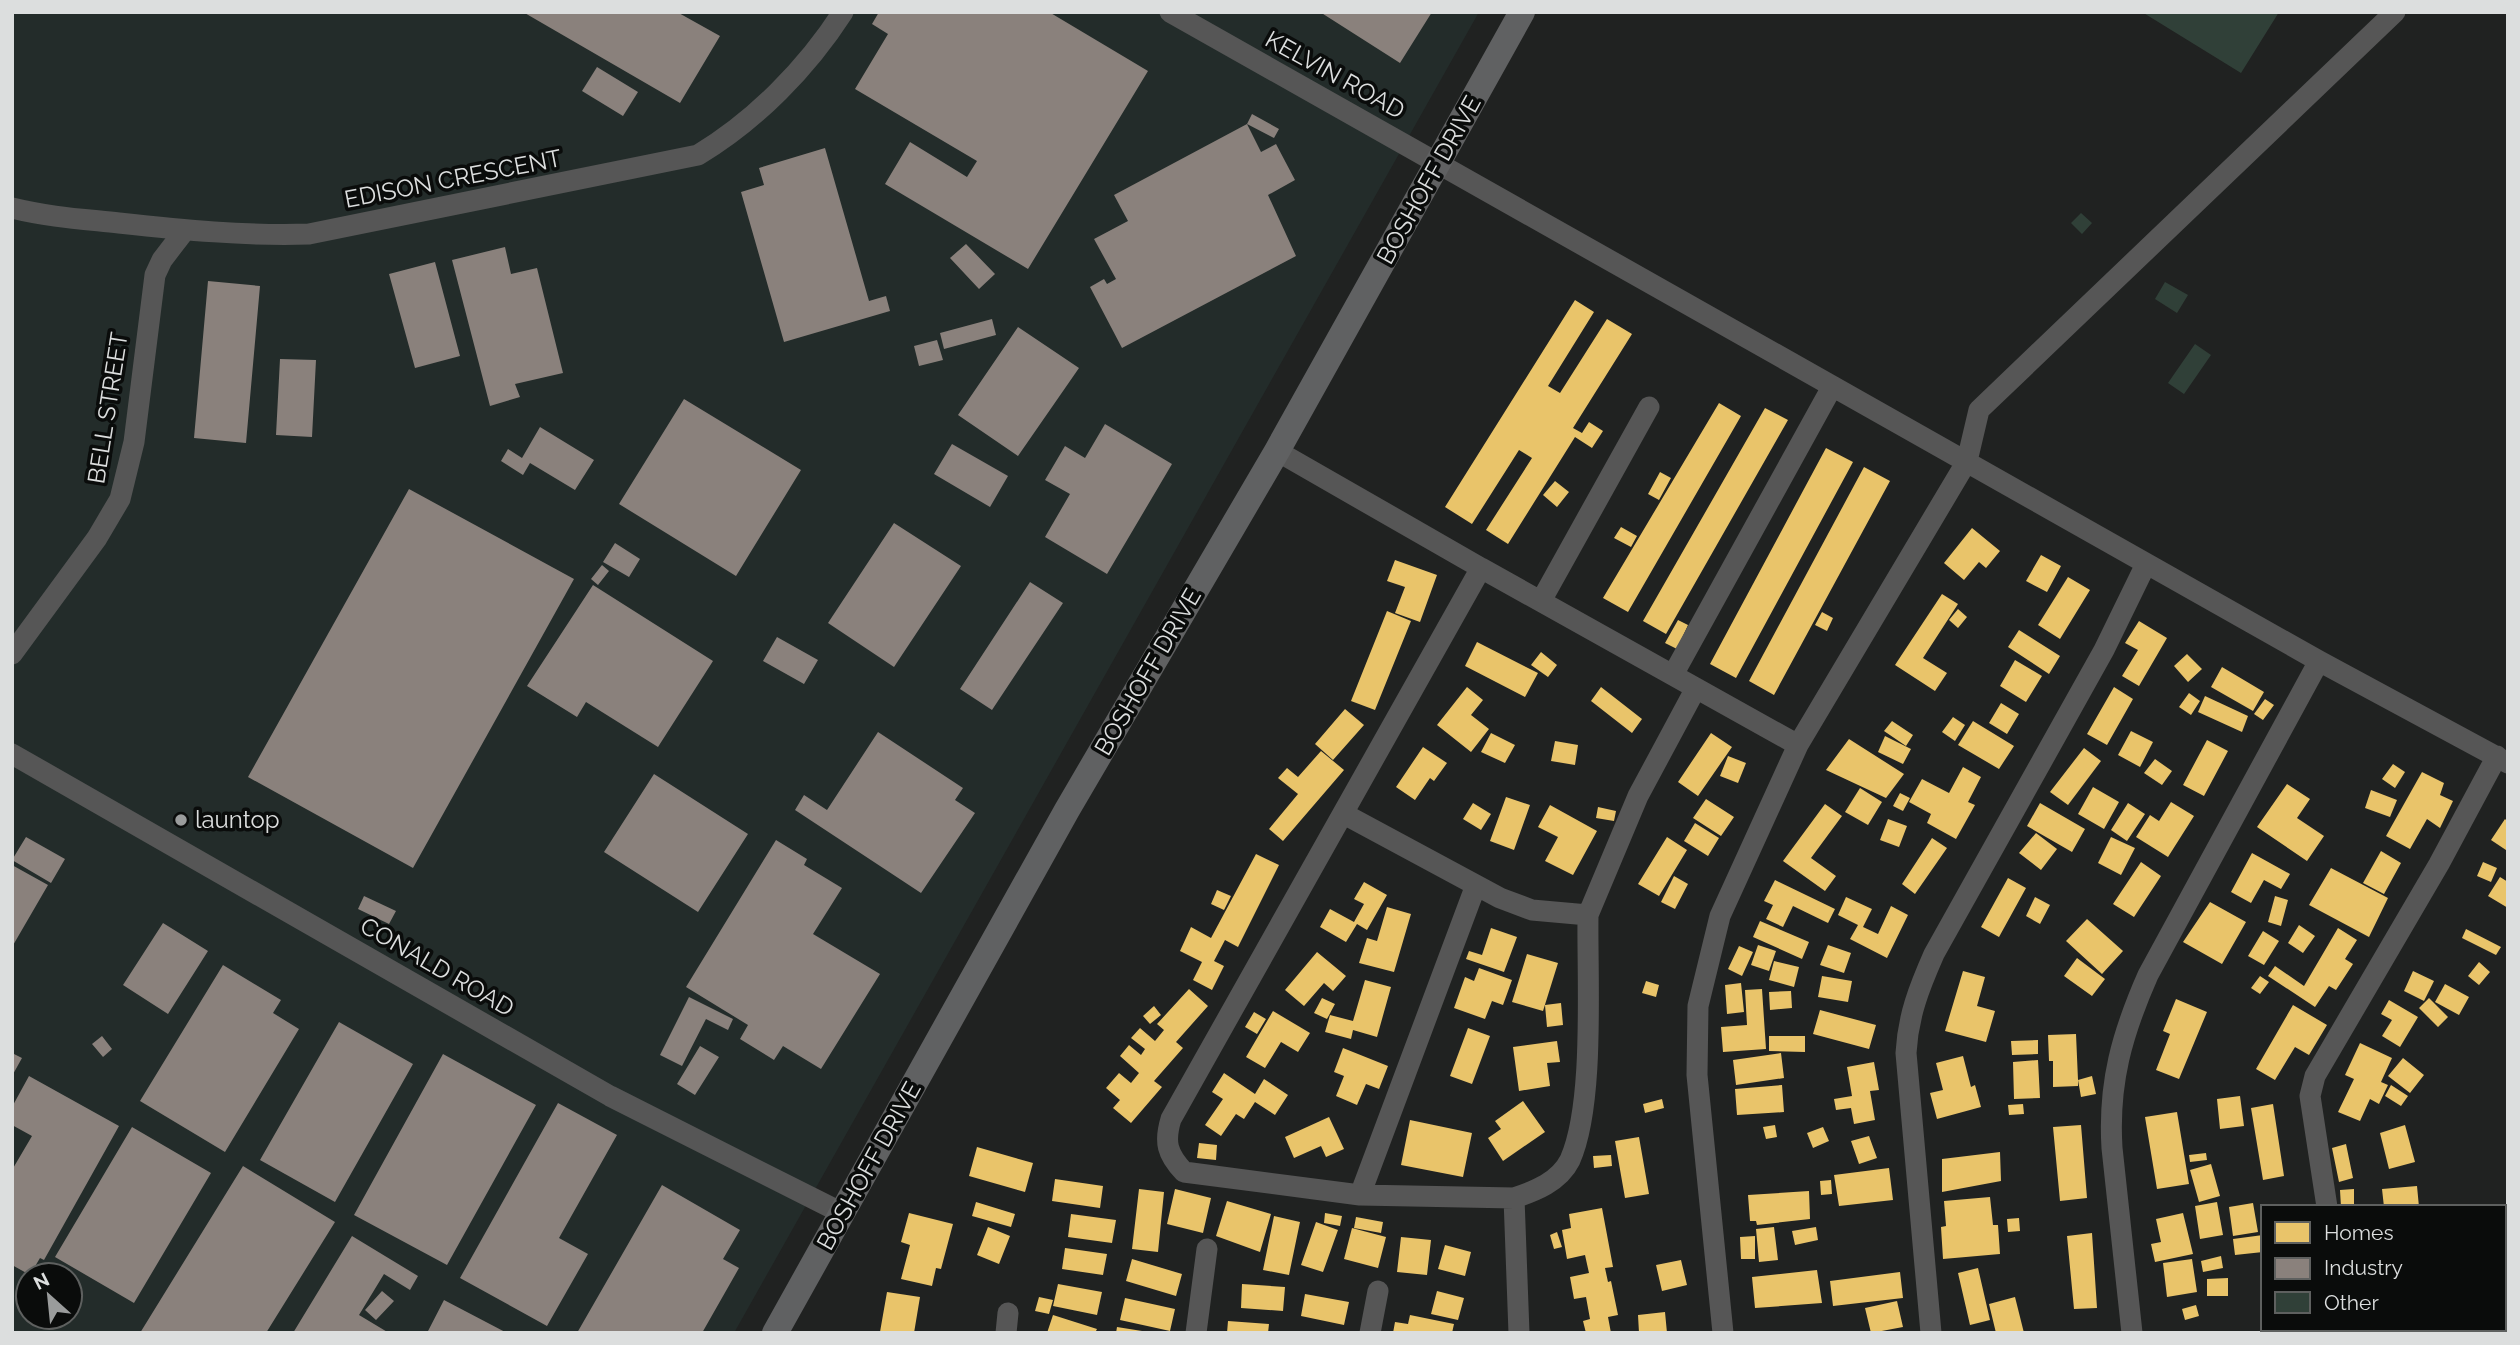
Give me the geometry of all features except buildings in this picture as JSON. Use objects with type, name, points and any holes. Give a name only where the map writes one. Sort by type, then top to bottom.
[{"type":"main road","name":"BOSHOFF DRIVE","points":[[775,1333],[1067,810],[1277,451],[1521,12]]},
{"type":"street","name":"EDISON CRESCENT","points":[[12,208],[55,218],[185,230],[261,236],[309,233],[698,155],[742,124],[793,76],[843,12]]},
{"type":"street","name":"KELVIN ROAD","points":[[1170,12],[2146,564],[2502,760]]},
{"type":"street","points":[[1723,1333],[1697,1074],[1698,1006],[1720,916],[1798,745],[1967,461],[1979,410],[2395,12]]},
{"type":"street","name":"BELL STREET","points":[[12,654],[97,538],[120,499],[134,442],[155,275],[162,260],[185,230]]},
{"type":"street","points":[[1674,673],[1832,387]]},
{"type":"street","points":[[1541,601],[1649,407]]},
{"type":"street","points":[[1277,451],[1798,745]]},
{"type":"street","points":[[1931,1333],[1906,1053],[1907,1026],[1914,1000],[1934,954],[2104,650],[2146,564]]},
{"type":"street","points":[[1481,568],[1171,1119],[1165,1137],[1170,1157],[1184,1172],[1360,1195],[1514,1198],[1540,1189],[1569,1161],[1585,1084],[1588,915],[1639,796],[1696,688]]},
{"type":"street","points":[[2132,1333],[2110,1122],[2116,1060],[2128,1020],[2148,975],[2319,661]]},
{"type":"street","name":"CONALD ROAD","points":[[12,754],[610,1096],[842,1213]]},
{"type":"street","points":[[2327,1205],[2310,1096],[2315,1076],[2502,760]]},
{"type":"street","points":[[1344,814],[1476,885],[1532,909],[1588,915]]},
{"type":"street","points":[[1360,1195],[1476,885]]},
{"type":"street","points":[[1514,1198],[1520,1333]]},
{"type":"street","points":[[1196,1333],[1207,1249]]},
{"type":"street","points":[[1370,1333],[1378,1291]]},
{"type":"shaded area","points":[[12,12],[1479,12],[734,1333],[12,1333]]},
{"type":"place","name":"launtop","points":[[181,820]]}]
